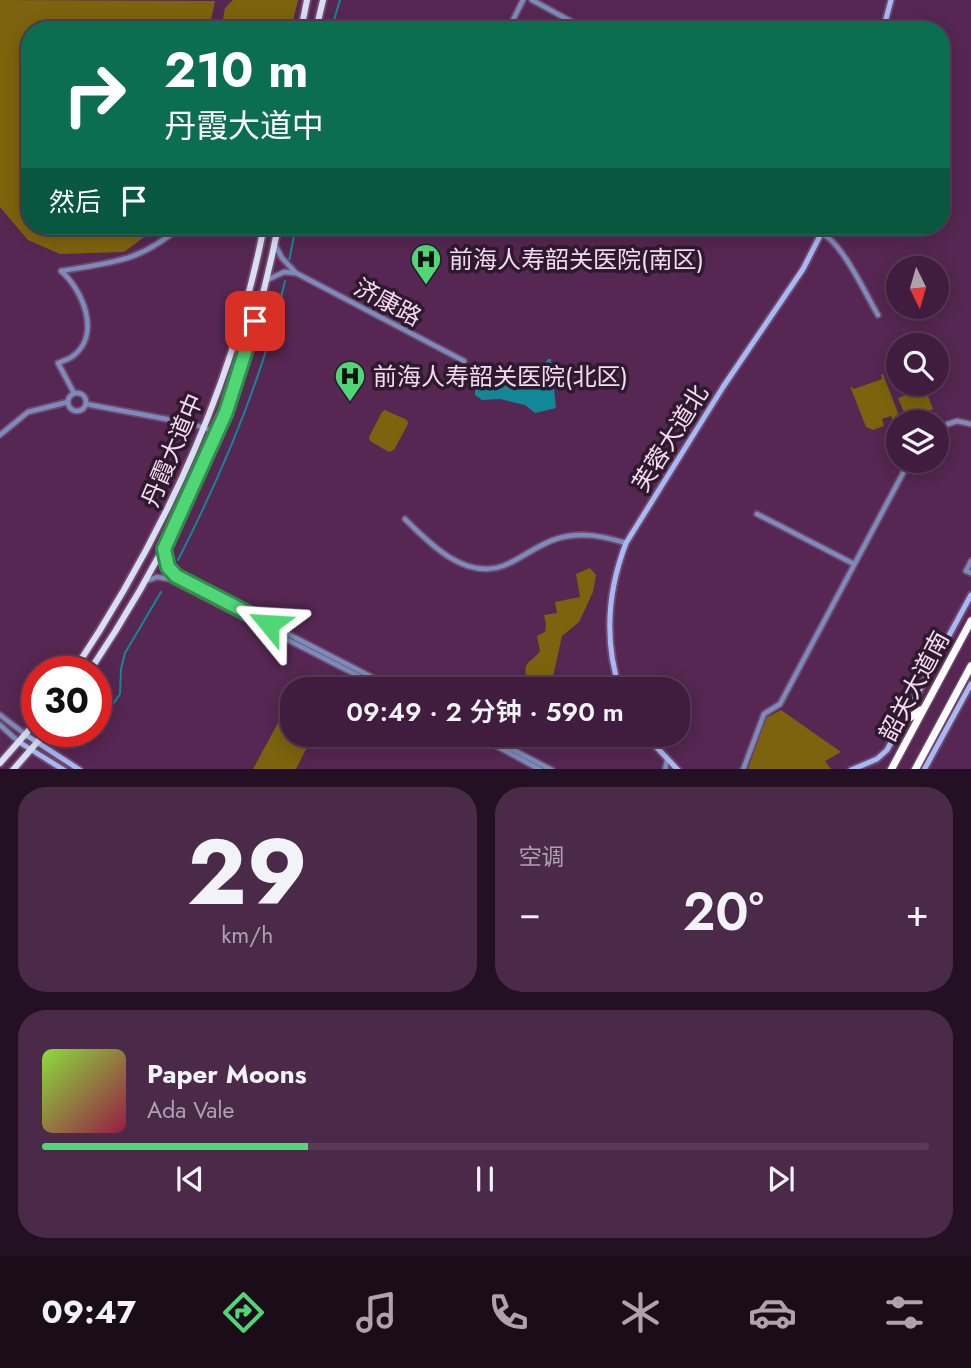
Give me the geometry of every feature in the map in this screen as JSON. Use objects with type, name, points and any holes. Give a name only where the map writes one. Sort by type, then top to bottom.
[{"type":"highway","name":"韶关大道南","points":[[891,769],[971,621]]},
{"type":"highway","name":"韶关大道南","points":[[915,769],[971,666]]},
{"type":"highway","points":[[902,723],[924,708]]},
{"type":"main road","points":[[303,21],[307,0]]},
{"type":"main road","points":[[318,21],[323,0]]},
{"type":"main road","points":[[885,21],[891,0]]},
{"type":"main road","name":"丹霞大道中","points":[[83,656],[158,531],[204,428],[234,342],[262,235]]},
{"type":"main road","name":"丹霞大道中","points":[[99,656],[164,549],[217,433],[237,384],[267,280],[277,235]]},
{"type":"main road","name":"芙蓉大道北","points":[[617,677],[612,659],[610,618],[616,570],[626,543],[723,387],[803,269],[821,235]]},
{"type":"main road","points":[[851,769],[883,755],[971,595]]},
{"type":"main road","points":[[925,769],[971,684]]},
{"type":"main road","points":[[0,763],[19,742],[64,769]]},
{"type":"main road","points":[[13,769],[33,747]]},
{"type":"main road","points":[[43,747],[80,769]]},
{"type":"main road","points":[[656,747],[678,769]]},
{"type":"street","points":[[512,21],[523,0]]},
{"type":"street","points":[[532,0],[570,21]]},
{"type":"street","points":[[74,393],[58,363],[73,356],[82,344],[86,318],[80,293],[61,271],[143,254],[171,235]]},
{"type":"street","points":[[824,235],[839,249],[878,315]]},
{"type":"street","name":"济康路","points":[[275,245],[282,258],[296,273],[464,361]]},
{"type":"street","points":[[267,280],[284,272],[296,273]]},
{"type":"street","points":[[0,435],[28,412],[68,402],[74,393]]},
{"type":"street","points":[[68,402],[70,407],[78,411],[83,409],[86,404],[85,396],[74,393]]},
{"type":"street","points":[[86,404],[193,424],[217,433]]},
{"type":"street","points":[[949,424],[957,421],[971,424]]},
{"type":"street","points":[[743,769],[764,714],[780,704],[903,473]]},
{"type":"street","points":[[757,514],[854,564]]},
{"type":"street","points":[[405,519],[449,557],[481,569],[503,566],[546,543],[568,536],[597,536],[626,543]]},
{"type":"street","points":[[164,549],[171,571],[181,579],[372,677]]},
{"type":"street","points":[[971,561],[966,570],[971,573]]},
{"type":"street","points":[[146,581],[157,577],[169,579],[361,677]]},
{"type":"street","points":[[0,715],[21,731]]},
{"type":"street","points":[[0,725],[19,742]]},
{"type":"street","points":[[499,747],[541,769]]},
{"type":"street","points":[[509,747],[552,769]]},
{"type":"street","points":[[665,769],[667,760]]},
{"type":"shaded area","points":[[0,0],[215,1],[211,21],[21,21],[21,232],[0,207]]},
{"type":"shaded area","points":[[233,0],[298,0],[293,21],[223,21],[225,8]]},
{"type":"shaded area","points":[[24,235],[147,235],[124,252],[60,254],[28,240]]},
{"type":"shaded area","points":[[551,359],[556,408],[535,413],[525,405],[500,399],[482,400],[475,395],[475,387],[482,376],[531,376]]},
{"type":"shaded area","points":[[883,374],[886,382],[886,396],[891,396],[897,410],[886,410],[886,418],[882,419],[884,426],[873,430],[866,427],[850,386],[854,389],[882,379]]},
{"type":"shaded area","points":[[928,396],[933,409],[903,410],[898,398]]},
{"type":"shaded area","points":[[385,410],[407,420],[408,424],[394,450],[389,452],[370,441],[369,437]]},
{"type":"shaded area","points":[[590,568],[596,575],[593,592],[579,622],[562,636],[553,677],[527,677],[526,666],[540,651],[537,636],[545,632],[544,615],[557,613],[555,602],[580,597],[576,574]]},
{"type":"shaded area","points":[[781,710],[841,752],[825,761],[831,769],[748,769],[766,718]]},
{"type":"shaded area","points":[[280,719],[280,747],[307,747],[296,769],[253,769]]},
{"type":"waterway","points":[[334,21],[340,0]]},
{"type":"waterway","points":[[289,261],[294,235]]},
{"type":"waterway","points":[[178,560],[211,493],[240,424],[265,353],[285,281]]},
{"type":"waterway","points":[[112,706],[120,694],[125,653],[161,592]]},
{"type":"place","name":"前海人寿韶关医院(南区)","points":[[426,286]]},
{"type":"place","name":"前海人寿韶关医院(北区)","points":[[350,403]]},
{"type":"route","points":[[255,321],[226,412],[164,549],[168,567],[176,576],[269,624]]}]
